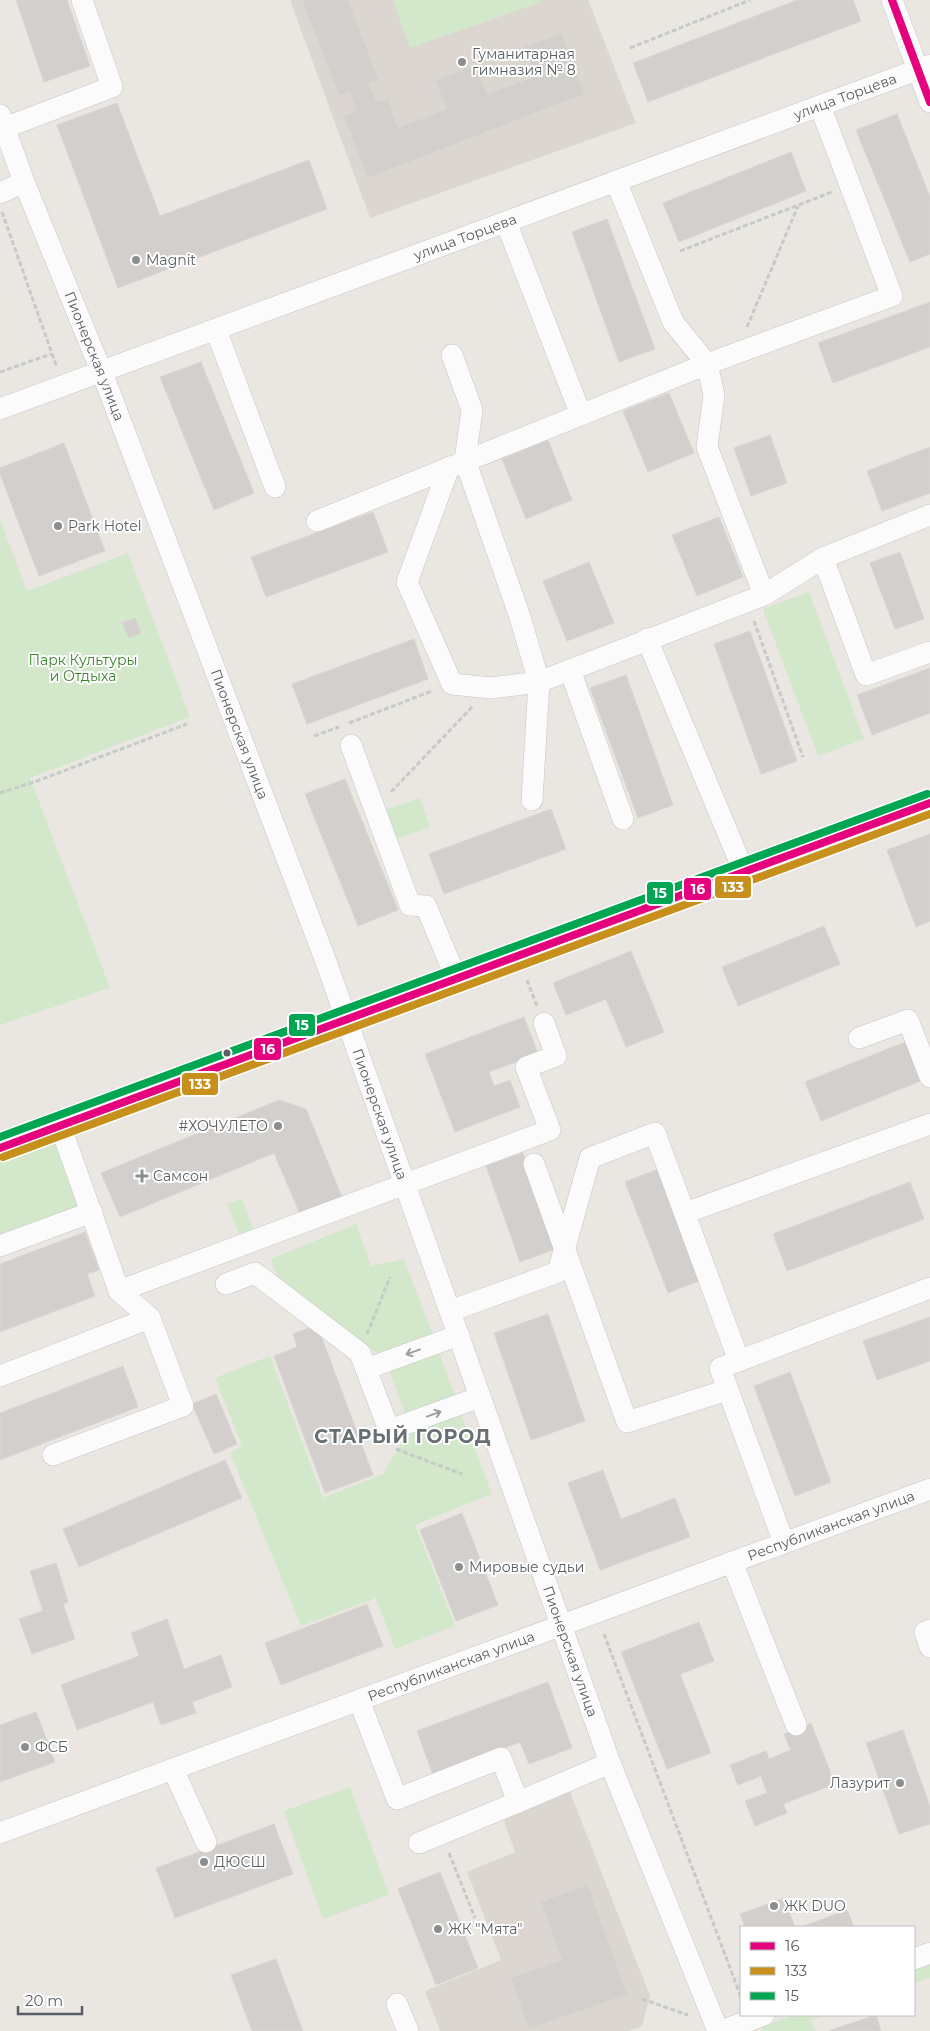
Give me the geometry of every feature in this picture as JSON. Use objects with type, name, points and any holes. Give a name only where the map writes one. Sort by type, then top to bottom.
[{"type":"street","points":[[2,121],[112,87],[82,0]]},
{"type":"street","points":[[892,0],[924,67],[930,102]]},
{"type":"street","name":"улица Торцева","points":[[0,409],[924,67]]},
{"type":"street","points":[[317,521],[708,364],[892,296],[820,106]]},
{"type":"street","name":"Пионерская улица","points":[[2,121],[24,182],[102,371],[347,1019],[610,1763],[719,2031]]},
{"type":"street","points":[[616,181],[672,322],[708,364],[714,395],[708,447],[756,598]]},
{"type":"street","points":[[0,193],[24,182]]},
{"type":"street","points":[[506,222],[581,415]]},
{"type":"street","points":[[216,330],[275,487]]},
{"type":"street","points":[[452,355],[472,410],[457,464],[407,582],[452,684],[490,688],[539,682],[756,598],[823,558],[930,515]]},
{"type":"street","points":[[457,464],[520,617],[539,682],[532,800]]},
{"type":"street","points":[[823,558],[866,675],[930,652]]},
{"type":"street","points":[[647,639],[744,872]]},
{"type":"street","points":[[570,670],[623,819]]},
{"type":"street","points":[[351,745],[410,905],[426,906],[456,978]]},
{"type":"street","points":[[0,1148],[930,803]]},
{"type":"street","points":[[859,1038],[908,1020],[930,1077]]},
{"type":"street","points":[[119,1291],[550,1130],[526,1068],[556,1056],[544,1022]]},
{"type":"street","points":[[685,1214],[930,1124]]},
{"type":"street","points":[[53,1455],[183,1406],[150,1318],[119,1291],[60,1125]]},
{"type":"street","points":[[564,1250],[590,1158],[655,1133],[739,1360]]},
{"type":"street","points":[[534,1164],[564,1250],[565,1272],[627,1422],[727,1390]]},
{"type":"street","points":[[0,1246],[92,1212]]},
{"type":"street","points":[[450,1311],[565,1272]]},
{"type":"street","points":[[226,1284],[255,1273],[363,1361],[389,1430],[480,1397]]},
{"type":"street","points":[[784,1543],[720,1368],[930,1288]]},
{"type":"street","points":[[0,1376],[150,1318]]},
{"type":"street","points":[[363,1361],[459,1335]]},
{"type":"street","name":"Республиканская улица","points":[[0,1833],[930,1488]]},
{"type":"street","points":[[732,1562],[796,1725]]},
{"type":"street","points":[[930,1630],[925,1632],[930,1647]]},
{"type":"street","points":[[358,1700],[397,1799],[501,1758],[518,1802]]},
{"type":"street","points":[[419,1843],[610,1763]]},
{"type":"street","points":[[173,1769],[206,1842]]},
{"type":"street","points":[[915,1959],[930,1953]]},
{"type":"street","points":[[397,2004],[408,2031]]},
{"type":"street","points":[[719,2031],[761,2016]]},
{"type":"path","points":[[630,48],[750,0]]},
{"type":"path","points":[[680,251],[849,185]]},
{"type":"path","points":[[736,354],[798,206]]},
{"type":"path","points":[[0,207],[56,365]]},
{"type":"path","points":[[0,372],[51,354]]},
{"type":"path","points":[[756,598],[803,757]]},
{"type":"path","points":[[314,736],[452,684]]},
{"type":"path","points":[[374,809],[490,688]]},
{"type":"path","points":[[0,793],[38,781],[187,724]]},
{"type":"path","points":[[528,980],[544,1022]]},
{"type":"path","points":[[363,1361],[390,1278]]},
{"type":"path","points":[[389,1430],[396,1451],[462,1474]]},
{"type":"path","points":[[604,1634],[740,1994]]},
{"type":"path","points":[[441,1834],[475,1918]]},
{"type":"path","points":[[642,1999],[688,2015]]},
{"type":"shaded area","name":"Гуманитарная гимназия № 8","points":[[290,0],[588,0],[636,123],[370,218]]},
{"type":"shaded area","points":[[568,1787],[650,1996],[642,2026],[629,2031],[440,2031],[425,1991],[501,1960],[467,1872],[515,1852],[504,1821],[510,1809]]},
{"type":"green space","points":[[393,0],[541,0],[541,2],[410,48]]},
{"type":"green space","name":"Парк Культуры и Отдыха","points":[[0,520],[27,591],[128,553],[190,717],[30,778],[110,988],[0,1025]]},
{"type":"green space","points":[[809,592],[864,739],[818,756],[763,609]]},
{"type":"green space","points":[[420,798],[430,827],[396,839],[385,810]]},
{"type":"green space","points":[[55,1137],[81,1210],[0,1240],[0,1157]]},
{"type":"green space","points":[[242,1199],[253,1229],[239,1234],[227,1204]]},
{"type":"green space","points":[[356,1224],[371,1266],[404,1259],[434,1338],[385,1356],[363,1345],[279,1281],[271,1259]]},
{"type":"green space","points":[[438,1350],[455,1396],[405,1414],[389,1369]]},
{"type":"green space","points":[[270,1356],[323,1498],[383,1474],[411,1427],[459,1409],[492,1494],[415,1525],[455,1626],[395,1649],[376,1598],[301,1626],[230,1452],[242,1446],[215,1378]]},
{"type":"green space","points":[[350,1787],[389,1895],[323,1919],[284,1811]]},
{"type":"green space","points":[[930,1964],[930,1978],[915,1983],[915,1970]]},
{"type":"green space","points":[[791,2016],[824,2016],[811,2020],[815,2031],[763,2031],[762,2027]]},
{"type":"building","points":[[16,0],[67,0],[90,66],[44,82]]},
{"type":"building","points":[[302,0],[348,0],[379,80],[369,84],[377,103],[388,99],[398,128],[447,109],[435,80],[476,65],[487,94],[536,76],[524,47],[562,33],[584,94],[368,178],[344,116],[357,111],[349,92],[339,96]]},
{"type":"building","points":[[797,0],[853,0],[861,21],[648,102],[633,63]]},
{"type":"building","points":[[117,103],[160,216],[309,160],[327,209],[118,288],[57,125]]},
{"type":"building","points":[[897,114],[930,197],[930,254],[910,262],[856,130]]},
{"type":"building","points":[[791,152],[806,191],[679,242],[663,203]]},
{"type":"building","points":[[607,219],[655,349],[619,362],[572,232]]},
{"type":"building","points":[[930,302],[930,347],[833,383],[818,343]]},
{"type":"building","points":[[201,362],[254,493],[214,510],[160,377]]},
{"type":"building","points":[[669,393],[694,453],[648,472],[623,411]]},
{"type":"building","points":[[770,435],[787,483],[751,496],[734,448]]},
{"type":"building","points":[[548,440],[572,500],[526,519],[502,459]]},
{"type":"building","name":"Park Hotel","points":[[64,443],[105,551],[39,576],[0,474],[0,468]]},
{"type":"building","points":[[930,447],[930,493],[882,511],[867,471]]},
{"type":"building","points":[[373,512],[388,552],[266,597],[251,557]]},
{"type":"building","points":[[719,517],[743,577],[697,596],[672,535]]},
{"type":"building","points":[[900,552],[924,619],[895,629],[870,563]]},
{"type":"building","points":[[589,562],[614,623],[567,641],[543,581]]},
{"type":"building","points":[[135,618],[141,633],[129,638],[122,623]]},
{"type":"building","points":[[750,631],[797,761],[761,774],[714,644]]},
{"type":"building","points":[[414,639],[428,679],[307,724],[292,684]]},
{"type":"building","points":[[930,668],[930,713],[872,735],[857,695]]},
{"type":"building","points":[[626,675],[673,805],[638,818],[590,688]]},
{"type":"building","points":[[345,779],[398,910],[358,926],[305,794]]},
{"type":"building","points":[[551,809],[566,849],[444,894],[429,854]]},
{"type":"building","points":[[930,834],[930,921],[916,927],[887,850]]},
{"type":"building","points":[[824,926],[840,964],[738,1006],[722,967]]},
{"type":"building","points":[[631,951],[664,1032],[626,1047],[606,999],[566,1015],[553,983]]},
{"type":"building","points":[[524,1017],[538,1054],[489,1072],[494,1086],[510,1080],[520,1107],[455,1132],[425,1054]]},
{"type":"building","points":[[908,1041],[923,1080],[821,1121],[805,1082]]},
{"type":"building","points":[[279,1100],[306,1109],[342,1197],[300,1214],[274,1153],[120,1217],[101,1173]]},
{"type":"building","points":[[523,1153],[558,1248],[520,1262],[486,1166]]},
{"type":"building","points":[[661,1168],[704,1279],[668,1293],[625,1182]]},
{"type":"building","points":[[910,1182],[924,1219],[787,1271],[773,1234]]},
{"type":"building","points":[[85,1232],[99,1270],[87,1274],[95,1296],[0,1332],[0,1264]]},
{"type":"building","points":[[548,1314],[585,1421],[531,1440],[494,1333]]},
{"type":"building","points":[[930,1317],[930,1361],[877,1380],[863,1341]]},
{"type":"building","points":[[317,1325],[373,1475],[325,1493],[274,1356],[297,1347],[293,1334]]},
{"type":"building","points":[[123,1366],[138,1407],[0,1460],[0,1413]]},
{"type":"building","points":[[790,1372],[831,1482],[795,1496],[754,1386]]},
{"type":"building","points":[[216,1394],[237,1444],[214,1454],[192,1404]]},
{"type":"building","points":[[225,1460],[242,1498],[79,1567],[63,1529]]},
{"type":"building","points":[[603,1470],[621,1519],[675,1498],[690,1537],[600,1570],[568,1483]]},
{"type":"building","name":"Мировые судьи","points":[[462,1513],[498,1605],[456,1621],[420,1530]]},
{"type":"building","points":[[56,1563],[68,1602],[43,1611],[30,1571]]},
{"type":"building","points":[[63,1604],[75,1639],[32,1654],[19,1619]]},
{"type":"building","points":[[367,1604],[383,1646],[281,1685],[265,1643]]},
{"type":"building","points":[[167,1619],[184,1669],[221,1655],[232,1687],[192,1702],[196,1713],[161,1725],[153,1702],[77,1730],[61,1685],[139,1656],[131,1633]]},
{"type":"building","points":[[699,1622],[714,1661],[680,1674],[711,1753],[667,1769],[621,1652]]},
{"type":"building","points":[[548,1682],[572,1748],[529,1764],[520,1742],[433,1775],[417,1731]]},
{"type":"building","name":"ФСБ","points":[[36,1712],[55,1762],[0,1782],[0,1725]]},
{"type":"building","points":[[811,1723],[835,1784],[783,1804],[787,1813],[755,1826],[745,1801],[767,1793],[761,1776],[738,1785],[730,1765],[766,1751],[769,1759],[791,1750],[784,1734]]},
{"type":"building","points":[[903,1730],[930,1807],[930,1824],[899,1834],[866,1743]]},
{"type":"building","points":[[274,1824],[293,1874],[175,1918],[156,1868]]},
{"type":"building","name":"ЖК \"Мята\"","points":[[440,1872],[478,1968],[436,1985],[398,1889]]},
{"type":"building","points":[[588,1885],[627,1994],[529,2029],[511,1978],[562,1960],[541,1902]]},
{"type":"building","name":"ЖК DUO","points":[[784,1898],[795,1926],[745,1926],[740,1914]]},
{"type":"building","name":"ЖК DUO","points":[[847,1910],[854,1926],[804,1926]]},
{"type":"building","points":[[276,1959],[303,2031],[252,2031],[231,1975]]},
{"type":"building","points":[[876,2016],[881,2031],[828,2031]]},
{"type":"transit line","name":"16","points":[[892,0],[930,102]]},
{"type":"transit line","name":"15","points":[[0,1137],[927,794]]},
{"type":"transit line","name":"16","points":[[0,1148],[930,803]]},
{"type":"transit line","name":"133","points":[[3,1157],[930,814]]},
{"type":"place","name":"Гуманитарная гимназия № 8","points":[[462,62]]},
{"type":"place","name":"Magnit","points":[[136,260]]},
{"type":"place","name":"Park Hotel","points":[[58,526]]},
{"type":"place","name":"#ХОЧУЛЕТО","points":[[278,1126]]},
{"type":"place","name":"Самсон","points":[[142,1176]]},
{"type":"place","name":"Мировые судьи","points":[[459,1567]]},
{"type":"place","name":"ФСБ","points":[[25,1747]]},
{"type":"place","name":"Лазурит","points":[[900,1783]]},
{"type":"place","name":"ДЮСШ","points":[[204,1862]]},
{"type":"place","name":"ЖК DUO","points":[[774,1906]]},
{"type":"place","name":"ЖК \"Мята\"","points":[[438,1929]]},
{"type":"district","name":"СТАРЫЙ ГОРОД","points":[[403,1436]]}]
